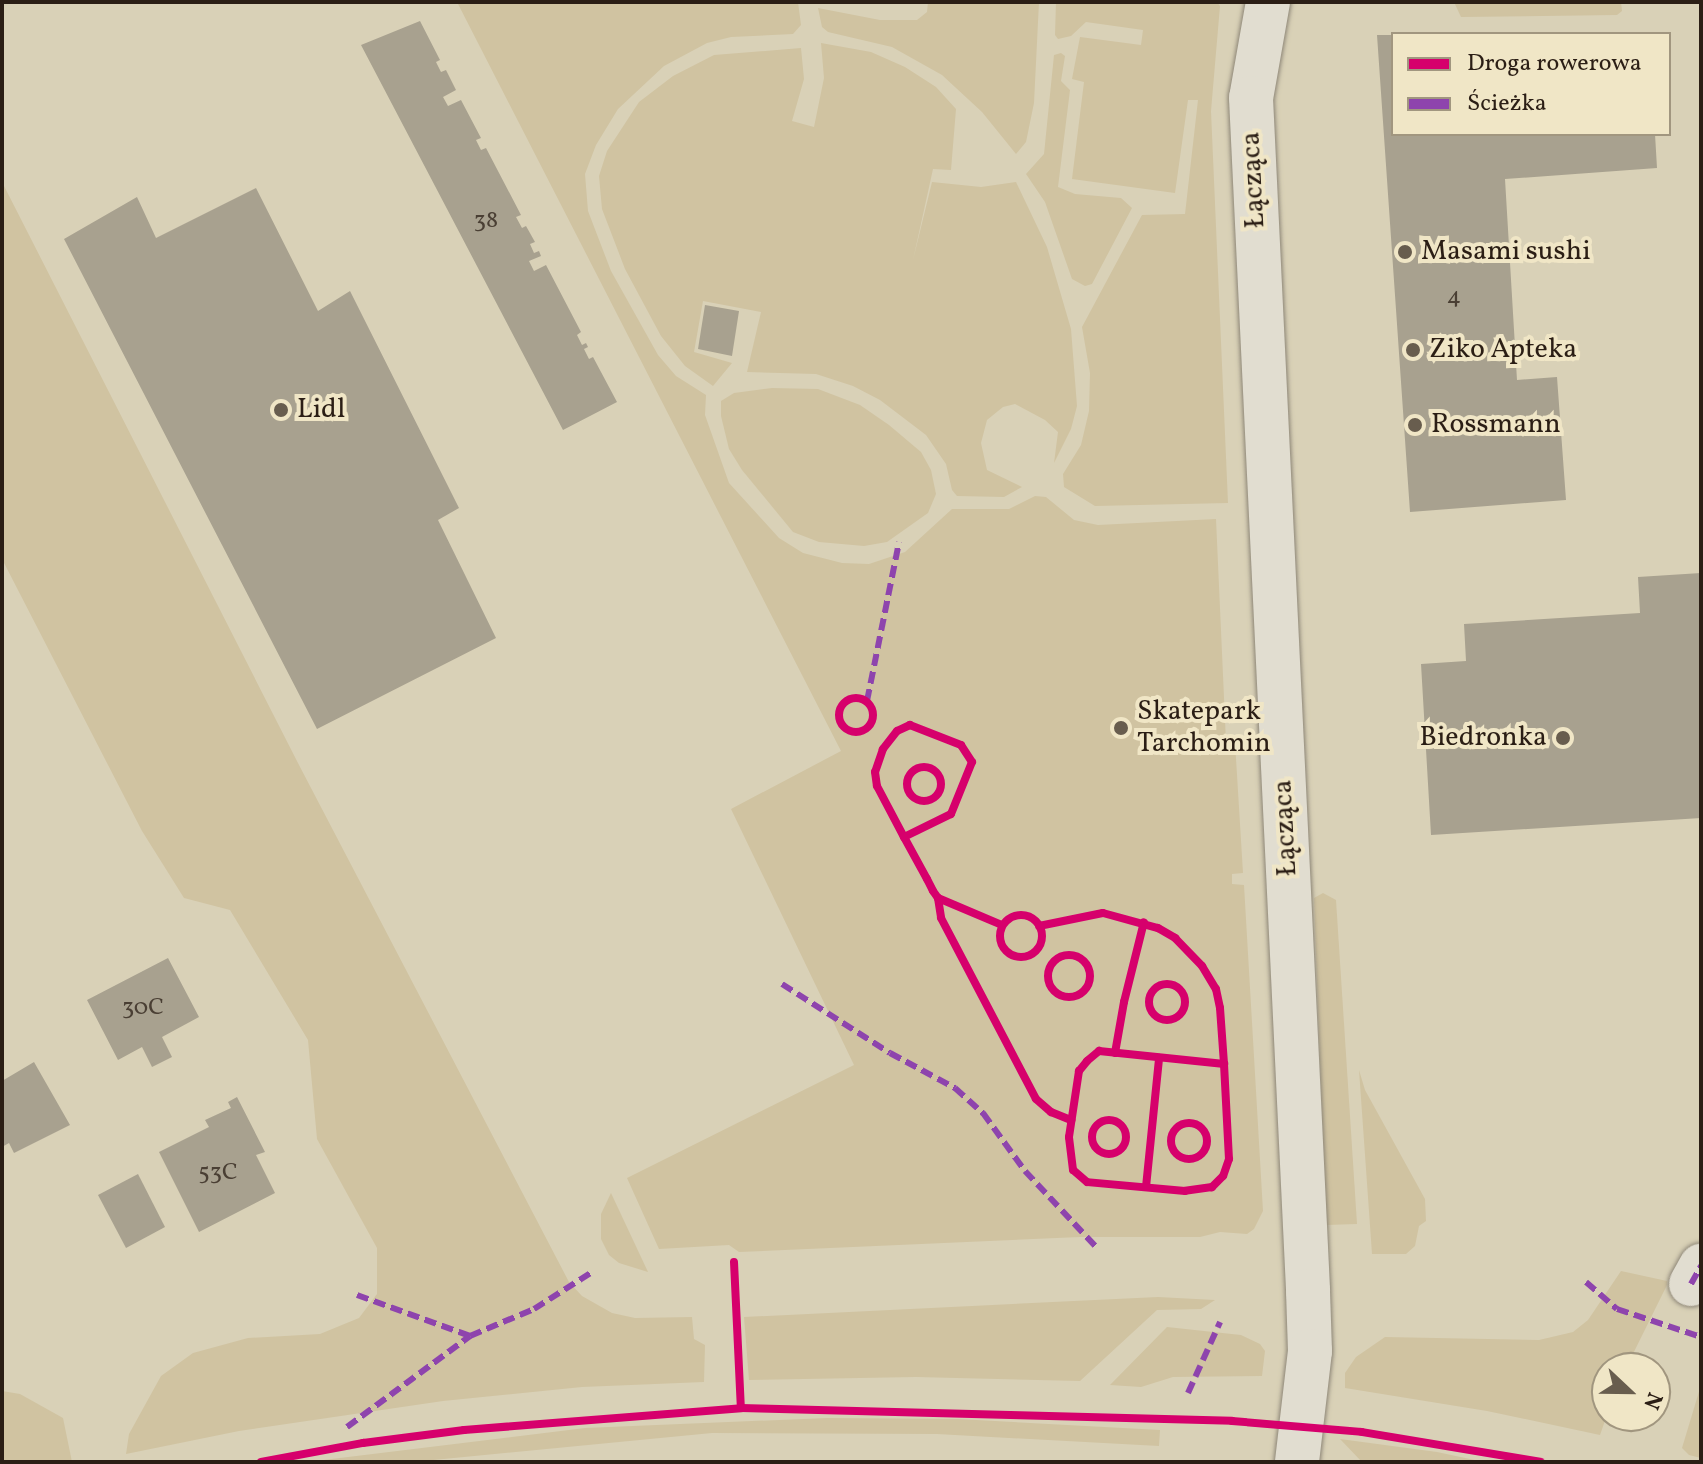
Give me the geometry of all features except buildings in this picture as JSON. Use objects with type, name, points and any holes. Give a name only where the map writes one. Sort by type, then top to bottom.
[{"type":"street","name":"Łącząca","points":[[1268,2],[1251,98],[1308,1291],[1310,1351],[1297,1462]]},
{"type":"shaded area","points":[[457,2],[798,2],[801,25],[793,34],[731,37],[707,43],[664,66],[618,109],[596,145],[585,174],[588,211],[611,271],[658,355],[676,376],[706,395],[705,415],[729,483],[779,538],[803,553],[842,563],[869,564],[905,552],[952,509],[1009,509],[1035,496],[1046,497],[1074,520],[1098,525],[1216,519],[1226,742],[1235,742],[1243,873],[1232,874],[1232,884],[1244,885],[1263,1211],[1254,1229],[1247,1234],[1220,1232],[1200,1237],[1080,1237],[739,1252],[729,1245],[659,1249],[627,1178],[854,1065],[731,809],[841,751]]},
{"type":"shaded area","points":[[928,2],[1039,2],[1034,103],[1026,142],[1016,154],[982,112],[942,75],[892,47],[828,32],[822,27],[818,8],[880,20],[917,20],[927,12]]},
{"type":"shaded area","points":[[1056,2],[1217,2],[1220,6],[1211,111],[1228,503],[1095,506],[1064,487],[1063,474],[1081,445],[1089,411],[1090,373],[1082,327],[1142,215],[1185,214],[1198,100],[1188,100],[1175,193],[1072,179],[1084,82],[1072,79],[1080,37],[1141,45],[1143,30],[1086,22],[1071,36],[1058,39],[1055,35]]},
{"type":"shaded area","points":[[1454,2],[1621,2],[1622,11],[1617,15],[1461,17]]},
{"type":"shaded area","points":[[821,43],[871,52],[905,67],[936,87],[956,109],[951,170],[933,169],[913,260],[932,182],[981,187],[1016,182],[1047,247],[1071,329],[1077,406],[1071,429],[1054,463],[1058,432],[1045,420],[1015,404],[1003,407],[987,420],[981,443],[987,470],[1022,487],[1004,497],[957,496],[952,490],[946,464],[926,435],[880,400],[853,386],[816,374],[747,372],[761,312],[703,301],[694,352],[732,363],[713,386],[685,366],[661,336],[625,269],[602,209],[599,176],[607,151],[639,102],[673,76],[714,55],[801,48],[804,79],[792,121],[814,127],[824,78]]},
{"type":"shaded area","points":[[1061,53],[1065,56],[1061,81],[1070,90],[1058,187],[1075,194],[1121,198],[1132,208],[1092,284],[1085,286],[1072,279],[1045,202],[1026,174],[1044,154],[1054,55]]},
{"type":"shaded area","points":[[2,182],[299,765],[569,1282],[582,1296],[612,1313],[635,1318],[692,1317],[694,1339],[705,1345],[704,1382],[582,1387],[443,1401],[239,1431],[126,1454],[129,1434],[161,1376],[193,1353],[248,1338],[320,1334],[359,1318],[377,1294],[377,1248],[317,1139],[308,1040],[230,910],[184,898],[142,831],[2,559]]},
{"type":"shaded area","points":[[772,388],[818,389],[860,405],[889,425],[921,452],[931,470],[936,494],[928,513],[887,542],[864,546],[819,542],[793,532],[742,470],[729,449],[721,416],[721,401],[734,393]]},
{"type":"shaded area","points":[[1323,893],[1336,900],[1357,1224],[1326,1225],[1314,898]]},
{"type":"shaded area","points":[[1359,1070],[1365,1090],[1425,1199],[1426,1221],[1419,1226],[1415,1246],[1406,1254],[1372,1254]]},
{"type":"shaded area","points":[[611,1193],[648,1272],[619,1263],[609,1255],[601,1239],[601,1214]]},
{"type":"shaded area","points":[[1621,1271],[1667,1281],[1634,1352],[1591,1352],[1591,1432],[1601,1432],[1600,1435],[1487,1411],[1345,1388],[1345,1373],[1356,1357],[1385,1337],[1539,1340],[1573,1332],[1588,1320]]},
{"type":"shaded area","points":[[1158,1297],[1215,1300],[1201,1309],[1157,1310],[1080,1381],[916,1377],[749,1380],[744,1317]]},
{"type":"shaded area","points":[[1167,1327],[1241,1335],[1260,1344],[1265,1351],[1262,1376],[1173,1377],[1141,1387],[1110,1385]]},
{"type":"shaded area","points":[[1701,1385],[1701,1458],[1689,1455],[1682,1448]]},
{"type":"shaded area","points":[[2,1391],[20,1394],[63,1418],[72,1462],[2,1462]]},
{"type":"shaded area","points":[[827,1418],[958,1419],[1160,1430],[1159,1446],[937,1434],[712,1433],[413,1462],[307,1462],[585,1428]]},
{"type":"shaded area","points":[[1340,1439],[1437,1452],[1484,1462],[1362,1462]]},
{"type":"marked path","points":[[867,701],[899,542]]},
{"type":"marked path","points":[[782,984],[890,1053],[955,1088],[983,1113],[1025,1171],[1097,1248]]},
{"type":"marked path","points":[[1691,1284],[1701,1266]]},
{"type":"marked path","points":[[347,1427],[470,1336],[534,1309],[592,1272]]},
{"type":"marked path","points":[[1586,1282],[1617,1309],[1701,1337]]},
{"type":"marked path","points":[[357,1295],[470,1336]]},
{"type":"marked path","points":[[1188,1393],[1220,1322]]},
{"type":"cycle path","points":[[856,698],[868,703],[873,715],[868,727],[856,732],[844,727],[839,715],[844,703],[856,698]]},
{"type":"cycle path","points":[[904,837],[951,814],[972,762],[961,745],[910,725],[897,731],[883,749],[875,772],[877,786],[904,837],[927,879],[933,891],[938,898],[1002,925]]},
{"type":"cycle path","points":[[924,767],[936,772],[941,784],[936,796],[924,801],[912,796],[907,784],[912,772],[924,767]]},
{"type":"cycle path","points":[[938,898],[941,918],[1036,1099],[1051,1112],[1071,1120]]},
{"type":"cycle path","points":[[1039,926],[1103,913],[1158,928],[1175,938],[1202,966],[1216,989],[1220,1008],[1224,1064],[1229,1159],[1223,1176],[1212,1187],[1185,1191],[1087,1182],[1073,1170],[1069,1137],[1079,1071],[1087,1061],[1099,1051],[1224,1064]]},
{"type":"cycle path","points":[[1021,915],[1036,921],[1042,936],[1036,951],[1021,957],[1006,951],[1000,936],[1006,921],[1021,915]]},
{"type":"cycle path","points":[[1115,1053],[1144,922]]},
{"type":"cycle path","points":[[1069,955],[1084,961],[1090,976],[1084,991],[1069,997],[1054,991],[1048,976],[1054,961],[1069,955]]},
{"type":"cycle path","points":[[1167,984],[1179,990],[1185,1002],[1179,1014],[1167,1020],[1155,1014],[1149,1002],[1155,990],[1167,984]]},
{"type":"cycle path","points":[[1146,1187],[1159,1058]]},
{"type":"cycle path","points":[[1109,1120],[1121,1125],[1126,1137],[1121,1149],[1109,1154],[1097,1149],[1092,1137],[1097,1125],[1109,1120]]},
{"type":"cycle path","points":[[1189,1123],[1201,1129],[1207,1141],[1201,1153],[1189,1159],[1177,1153],[1171,1141],[1177,1129],[1189,1123]]},
{"type":"cycle path","points":[[734,1262],[741,1408]]},
{"type":"cycle path","points":[[261,1462],[363,1443],[464,1430],[741,1408],[1232,1421],[1362,1432],[1541,1462]]},
{"type":"place","name":"Masami sushi","points":[[1405,252]]},
{"type":"place","name":"Ziko Apteka","points":[[1413,350]]},
{"type":"place","name":"Lidl","points":[[281,410]]},
{"type":"place","name":"Rossmann","points":[[1415,425]]},
{"type":"place","name":"Skatepark Tarchomin","points":[[1121,728]]},
{"type":"place","name":"Biedronka","points":[[1563,738]]}]
